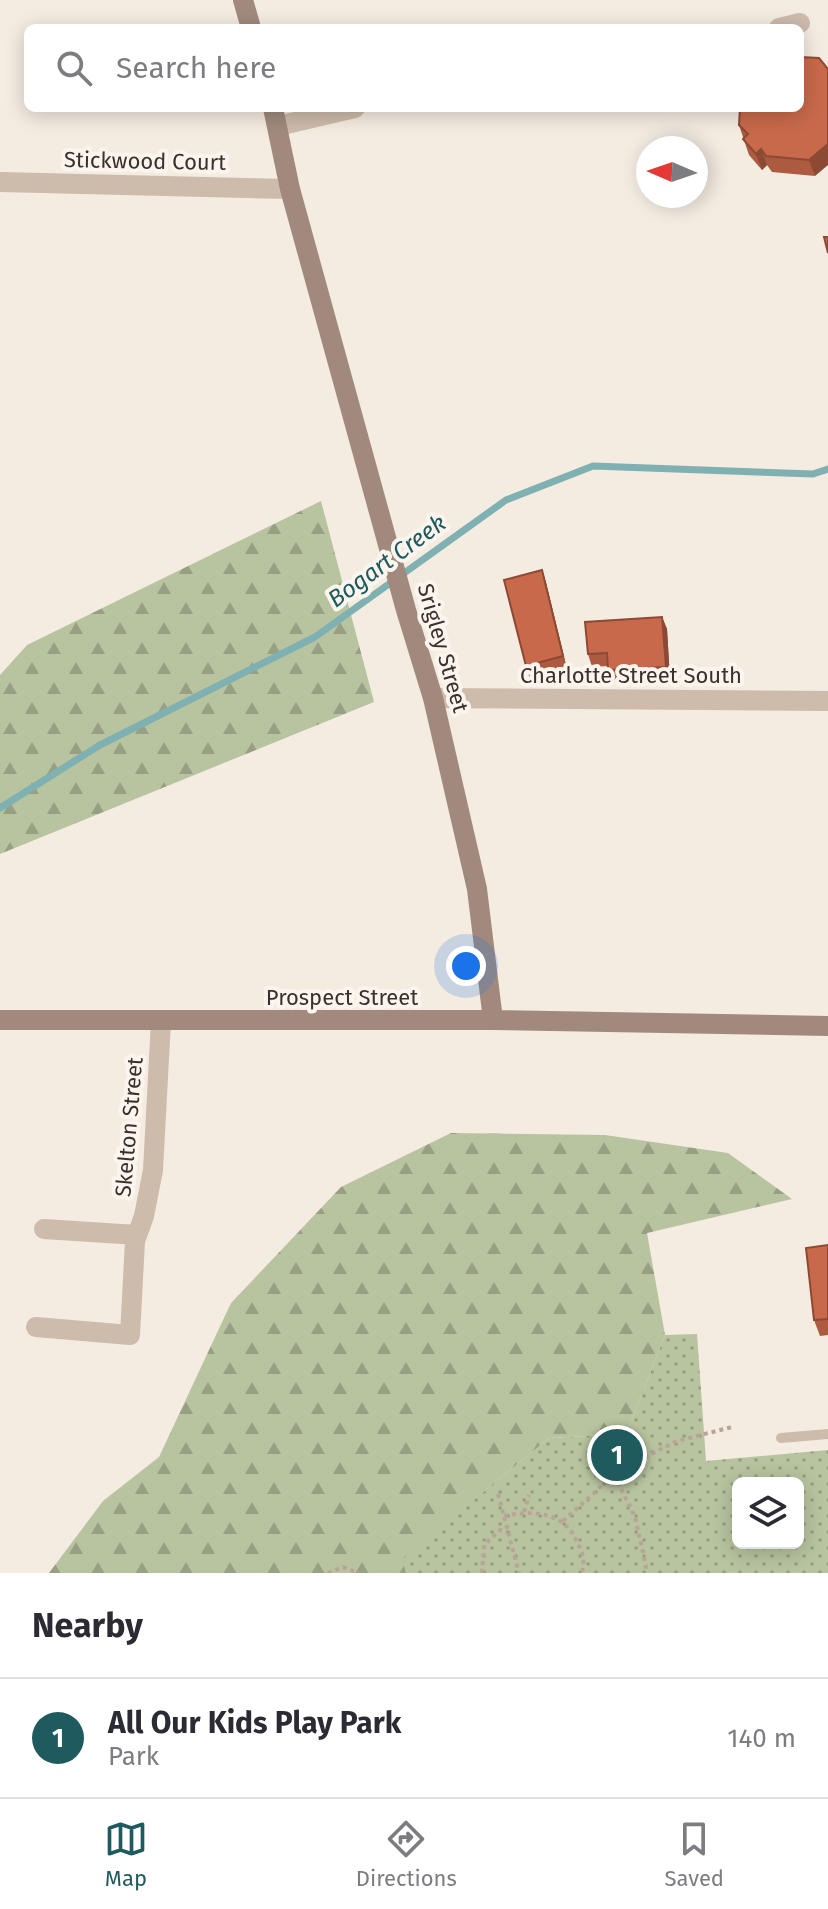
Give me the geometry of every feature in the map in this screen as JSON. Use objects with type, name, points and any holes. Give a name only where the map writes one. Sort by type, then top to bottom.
[{"type":"street","points":[[243,0],[250,24]]},
{"type":"street","points":[[796,24],[800,23]]},
{"type":"street","points":[[276,117],[320,112]]},
{"type":"street","name":"Srigley Street","points":[[276,117],[290,189],[433,698],[477,889],[493,1020]]},
{"type":"street","name":"Stickwood Court","points":[[0,182],[290,189]]},
{"type":"street","name":"Charlotte Street South","points":[[433,698],[828,701]]},
{"type":"street","name":"Prospect Street","points":[[0,1020],[493,1020],[828,1026]]},
{"type":"street","name":"Skelton Street","points":[[36,1327],[130,1335],[137,1235],[153,1170],[161,1021]]},
{"type":"street","points":[[44,1229],[137,1235]]},
{"type":"lane","points":[[781,1438],[828,1434]]},
{"type":"path","points":[[563,1521],[614,1475],[677,1441],[732,1427]]},
{"type":"path","points":[[614,1475],[635,1517],[645,1573]]},
{"type":"path","points":[[498,1494],[519,1573]]},
{"type":"path","points":[[524,1512],[529,1495]]},
{"type":"path","points":[[504,1516],[524,1512],[563,1521],[573,1532],[585,1559],[582,1573]]},
{"type":"path","points":[[482,1573],[484,1545],[500,1530],[508,1532]]},
{"type":"path","points":[[328,1573],[343,1567],[359,1573]]},
{"type":"green space","points":[[321,501],[374,702],[0,854],[0,675],[27,645]]},
{"type":"green space","points":[[451,1133],[605,1135],[728,1153],[792,1199],[647,1233],[665,1335],[626,1434],[549,1438],[402,1559],[406,1573],[49,1573],[103,1501],[159,1457],[231,1303],[341,1187]]},
{"type":"green space","points":[[697,1334],[706,1461],[828,1450],[828,1573],[406,1573],[401,1559],[549,1438],[626,1434],[665,1335]]},
{"type":"building","points":[[804,57],[819,58],[828,69],[828,144],[809,160],[766,156],[761,149],[756,154],[743,139],[748,134],[739,125],[740,112],[804,112]]},
{"type":"building","points":[[542,570],[563,656],[526,666],[504,580]]},
{"type":"building","points":[[662,617],[666,667],[608,670],[607,653],[588,654],[585,622]]},
{"type":"building","points":[[828,1245],[828,1319],[814,1320],[806,1248]]},
{"type":"waterway","name":"Bogart Creek","points":[[0,808],[100,745],[315,637],[506,500],[593,466],[813,474],[828,469]]},
{"type":"place","name":"All Our Kids Play Park","points":[[617,1455]]}]
